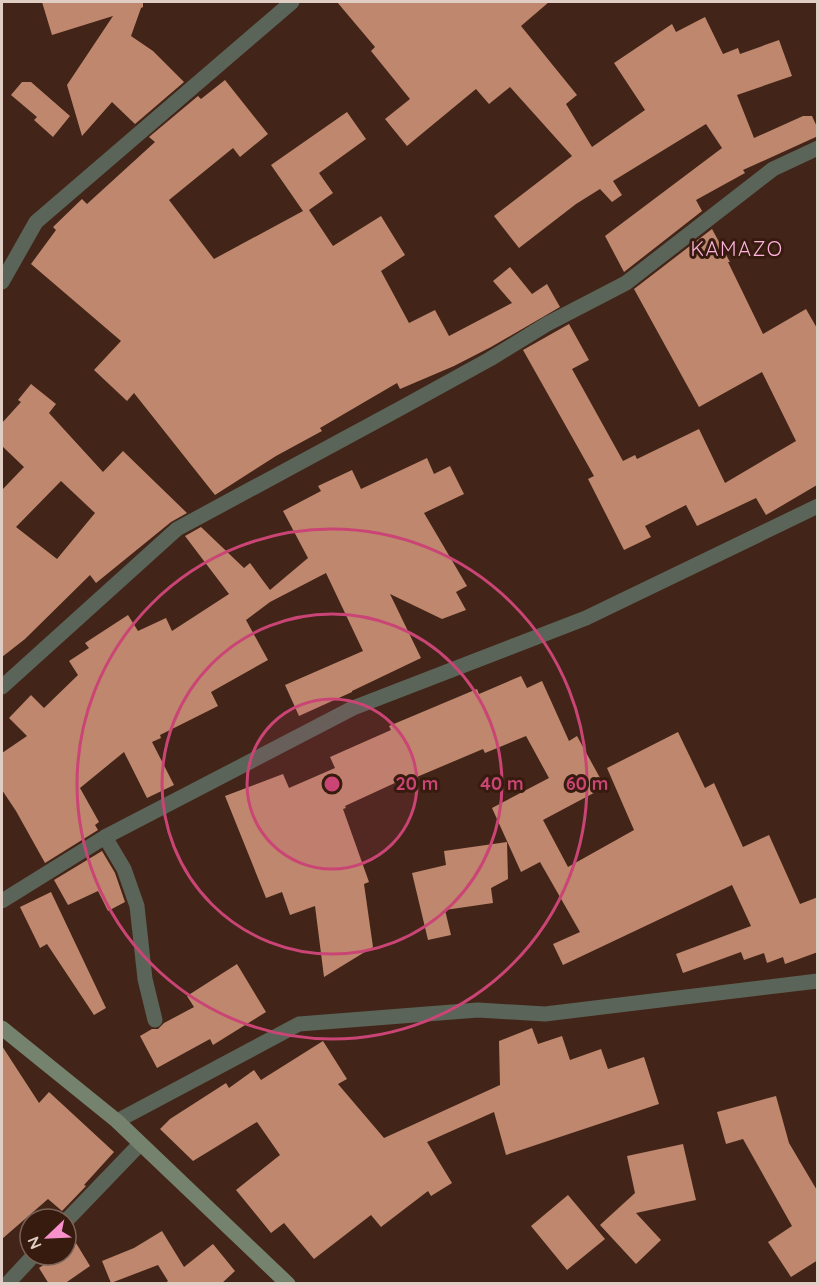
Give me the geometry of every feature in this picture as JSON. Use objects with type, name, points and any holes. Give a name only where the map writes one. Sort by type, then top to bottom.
[{"type":"street","points":[[2,282],[36,222],[292,2]]},
{"type":"street","points":[[2,687],[177,529],[490,359],[547,324],[626,283],[772,169],[818,148]]},
{"type":"street","points":[[2,901],[105,837],[353,708],[586,618],[818,506]]},
{"type":"street","points":[[105,837],[124,869],[137,906],[145,979],[155,1020]]},
{"type":"street","points":[[117,1121],[299,1024],[478,1010],[545,1014],[818,981]]},
{"type":"street","points":[[2,1028],[117,1121],[288,1284]]},
{"type":"street","points":[[78,1209],[140,1144]]},
{"type":"street","points":[[7,1284],[23,1267]]},
{"type":"building","points":[[42,2],[143,2],[131,36],[153,51],[184,82],[135,124],[112,102],[82,136],[67,85],[113,16],[52,35]]},
{"type":"building","points":[[337,2],[549,2],[521,26],[577,95],[566,104],[592,147],[645,110],[614,63],[672,24],[676,32],[705,17],[723,54],[738,48],[740,54],[779,40],[792,76],[737,95],[754,138],[803,116],[812,116],[818,129],[818,136],[743,170],[745,173],[696,200],[702,211],[624,272],[605,236],[722,148],[706,124],[613,181],[622,195],[612,202],[600,189],[576,204],[519,248],[494,216],[572,156],[510,87],[489,104],[476,89],[407,146],[385,119],[410,99],[371,51],[375,47]]},
{"type":"building","points":[[225,80],[268,134],[240,157],[233,148],[169,200],[214,259],[303,211],[271,165],[347,112],[366,139],[319,173],[333,193],[309,210],[333,246],[381,216],[405,255],[381,271],[409,323],[435,310],[449,336],[512,303],[493,281],[510,267],[532,294],[547,284],[560,307],[454,366],[400,389],[397,383],[320,428],[322,431],[276,456],[215,495],[134,393],[127,401],[94,370],[121,341],[31,264],[56,230],[53,227],[82,199],[87,204],[155,142],[149,137],[198,96],[201,99]]},
{"type":"building","points":[[22,82],[31,82],[70,116],[53,137],[34,120],[37,117],[11,95]]},
{"type":"building","points":[[712,229],[763,334],[806,309],[818,330],[818,487],[817,485],[766,515],[756,498],[697,526],[686,505],[645,526],[651,537],[624,550],[588,479],[594,476],[523,350],[569,324],[589,360],[572,369],[623,461],[635,455],[637,459],[699,429],[725,483],[796,441],[762,372],[699,407],[634,289]]},
{"type":"building","points":[[31,384],[56,404],[49,413],[103,472],[123,451],[187,513],[171,522],[96,583],[90,575],[25,639],[2,657],[2,490],[24,467],[2,446],[2,423],[21,402],[18,400]],"holes":[[[61,481],[95,513],[57,559],[16,527]]]},
{"type":"building","points":[[427,458],[434,474],[450,466],[464,494],[424,513],[467,586],[456,592],[466,610],[442,619],[390,594],[421,658],[299,716],[285,685],[363,651],[326,573],[270,602],[246,620],[268,660],[211,692],[218,706],[160,735],[161,738],[152,742],[174,785],[147,798],[124,752],[80,788],[99,822],[95,825],[98,830],[45,863],[2,790],[2,753],[27,736],[9,718],[31,695],[44,708],[78,675],[69,661],[89,648],[85,643],[128,615],[138,631],[166,618],[172,631],[229,594],[185,536],[201,527],[244,568],[250,563],[270,590],[308,558],[283,511],[321,491],[318,486],[352,470],[361,489]]},
{"type":"building","points":[[521,676],[527,688],[542,681],[569,741],[577,736],[605,787],[543,820],[568,867],[634,830],[607,768],[678,732],[705,788],[714,783],[743,847],[769,835],[800,904],[818,897],[818,952],[785,964],[783,957],[767,963],[764,953],[744,960],[741,952],[683,973],[676,954],[751,926],[732,885],[563,965],[553,944],[580,932],[540,862],[521,872],[492,808],[549,778],[526,736],[485,753],[483,749],[412,779],[410,776],[345,806],[346,808],[343,809],[369,882],[364,884],[373,947],[324,977],[315,906],[290,915],[282,892],[266,898],[225,796],[283,774],[289,788],[335,768],[330,757],[391,730],[389,726],[477,689],[479,694]]},
{"type":"building","points":[[507,842],[508,879],[491,888],[493,903],[445,910],[451,935],[428,940],[412,873],[446,865],[444,851]]},
{"type":"building","points":[[102,851],[115,873],[125,902],[108,911],[98,891],[68,905],[54,880]]},
{"type":"building","points":[[51,892],[106,1008],[94,1015],[47,944],[40,948],[20,907]]},
{"type":"building","points":[[237,964],[266,1012],[213,1045],[210,1039],[157,1068],[140,1036],[152,1029],[158,1029],[164,1023],[194,1007],[187,996]]},
{"type":"building","points":[[532,1028],[538,1044],[562,1036],[570,1060],[601,1049],[608,1069],[644,1057],[659,1104],[506,1155],[494,1112],[427,1142],[452,1183],[431,1196],[428,1191],[381,1227],[371,1215],[314,1259],[284,1223],[271,1233],[236,1190],[280,1155],[257,1122],[193,1161],[160,1129],[170,1119],[226,1083],[229,1088],[254,1070],[261,1080],[323,1041],[347,1079],[338,1084],[384,1138],[500,1085],[499,1041]]},
{"type":"building","points":[[2,1046],[39,1103],[49,1092],[114,1152],[66,1207],[57,1207],[48,1199],[39,1207],[18,1207],[18,1225],[2,1239]]},
{"type":"building","points":[[776,1096],[789,1143],[818,1192],[818,1260],[791,1277],[768,1242],[792,1226],[743,1139],[726,1144],[717,1112]]},
{"type":"building","points":[[683,1144],[696,1200],[636,1213],[661,1240],[636,1264],[600,1225],[635,1193],[627,1156]]},
{"type":"building","points":[[568,1195],[605,1239],[567,1270],[531,1226]]},
{"type":"building","points":[[162,1231],[184,1267],[213,1244],[235,1271],[221,1284],[164,1284],[168,1281],[158,1265],[111,1283],[102,1261],[134,1248]]},
{"type":"building","points":[[78,1246],[90,1266],[64,1284],[49,1284],[39,1268],[78,1267]]},
{"type":"district","name":"KAMAZO","points":[[737,249]]}]
